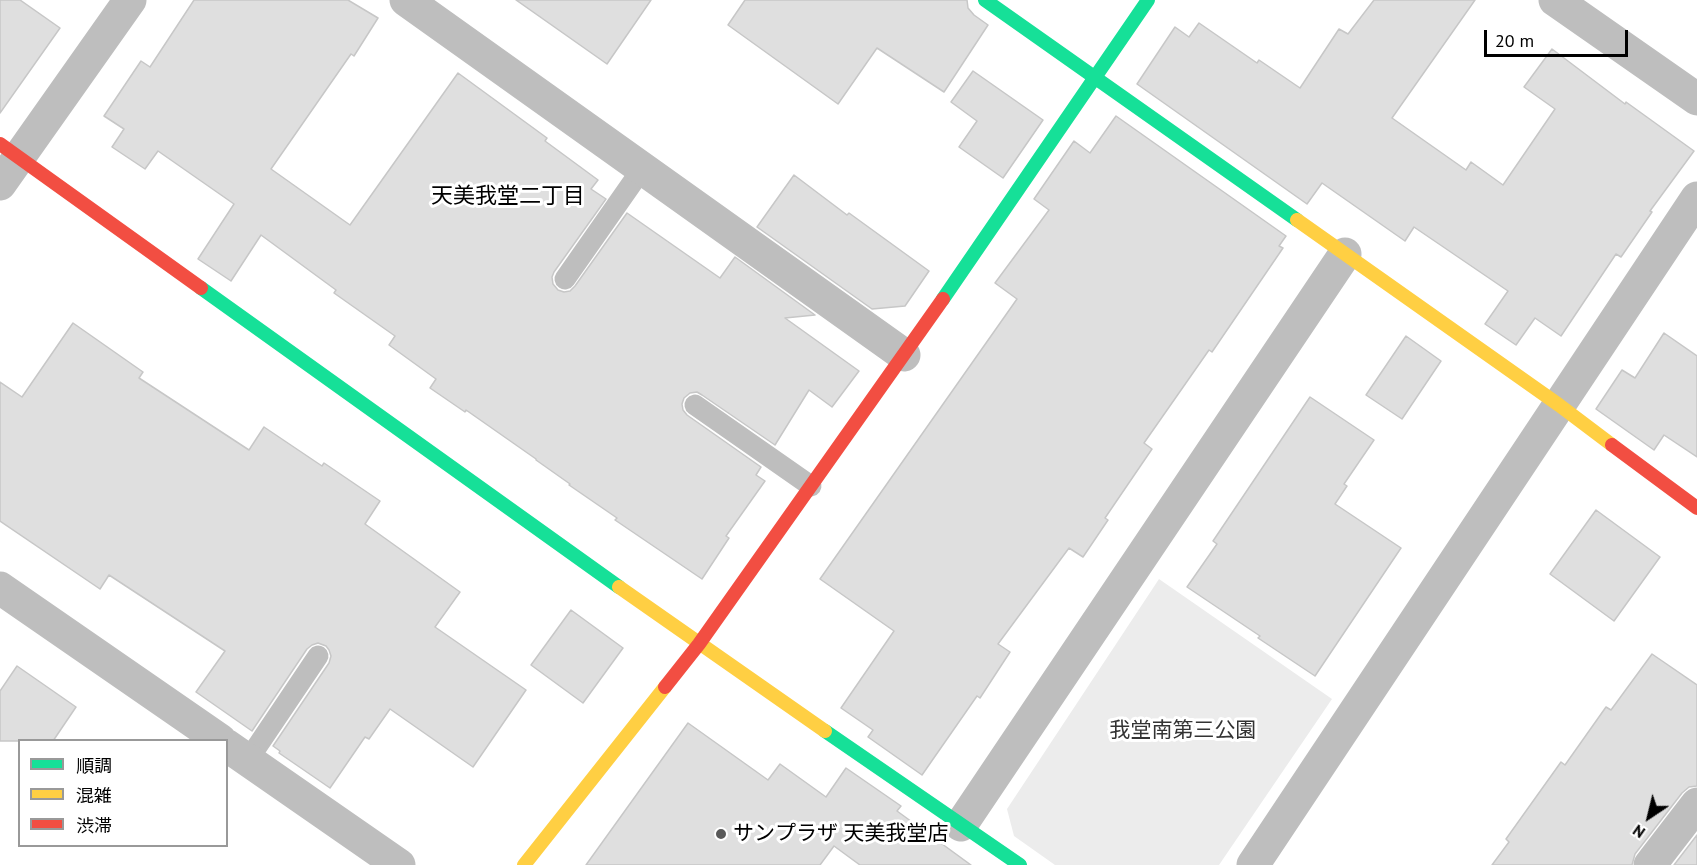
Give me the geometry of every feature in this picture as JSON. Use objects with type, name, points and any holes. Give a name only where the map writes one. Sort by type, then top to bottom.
[{"type":"street","points":[[0,184],[10,150],[130,0]]},
{"type":"street","points":[[406,0],[904,355]]},
{"type":"street","points":[[985,0],[1559,405],[1697,508]]},
{"type":"street","points":[[524,865],[699,644],[904,355],[1148,0]]},
{"type":"street","points":[[1555,0],[1697,99]]},
{"type":"street","points":[[10,150],[699,644],[1020,865]]},
{"type":"street","points":[[1253,865],[1697,198]]},
{"type":"street","points":[[961,825],[1345,254]]},
{"type":"street","points":[[0,588],[217,739]]},
{"type":"street","points":[[237,752],[399,865]]},
{"type":"street","points":[[1650,865],[1697,804]]},
{"type":"lane","points":[[565,279],[642,169]]},
{"type":"lane","points":[[695,405],[811,486]]},
{"type":"lane","points":[[237,752],[318,656]]},
{"type":"green space","name":"我堂南第三公園","points":[[1159,579],[1332,699],[1219,865],[1055,865],[1014,836],[1007,809]]},
{"type":"building","points":[[0,0],[20,0],[60,28],[0,113]]},
{"type":"building","points":[[194,0],[348,0],[378,18],[354,56],[351,54],[271,169],[350,225],[458,73],[547,138],[545,141],[598,180],[591,189],[606,199],[554,272],[553,284],[558,290],[570,291],[575,286],[627,213],[720,278],[735,257],[815,315],[785,318],[859,371],[832,407],[809,390],[775,445],[697,392],[690,393],[684,398],[683,410],[687,415],[761,467],[756,475],[765,481],[726,536],[729,538],[702,579],[615,520],[617,518],[536,459],[430,388],[436,379],[389,345],[395,336],[334,293],[336,290],[261,235],[231,281],[198,259],[234,204],[158,151],[145,169],[112,147],[124,129],[104,116],[141,61],[150,67]]},
{"type":"building","points":[[516,0],[651,0],[607,64]]},
{"type":"building","points":[[745,0],[967,0],[968,8],[988,25],[944,92],[877,48],[838,104],[728,25]]},
{"type":"building","points":[[1374,0],[1475,0],[1392,118],[1466,170],[1471,162],[1503,185],[1555,109],[1524,87],[1552,49],[1625,104],[1626,102],[1694,151],[1650,211],[1652,212],[1621,257],[1616,254],[1561,336],[1535,318],[1516,345],[1485,324],[1508,291],[1414,227],[1405,241],[1322,183],[1307,204],[1137,84],[1175,27],[1189,37],[1199,23],[1257,63],[1259,60],[1300,88],[1339,29],[1348,34]]},
{"type":"building","points":[[973,71],[1043,120],[1003,178],[959,147],[977,121],[951,102]]},
{"type":"building","points":[[1116,116],[1286,236],[1279,246],[1283,248],[1212,352],[1209,350],[1144,443],[1152,449],[1105,518],[1108,520],[1083,557],[1069,548],[998,644],[1010,652],[980,698],[977,696],[922,775],[868,737],[873,730],[841,708],[894,631],[820,579],[1017,299],[995,283],[1049,210],[1034,199],[1074,141],[1090,153]]},
{"type":"building","points":[[794,175],[847,215],[849,213],[929,271],[905,306],[872,309],[757,227]]},
{"type":"building","points":[[73,323],[143,372],[139,378],[249,450],[264,427],[322,466],[324,463],[380,501],[365,524],[460,592],[435,627],[526,690],[473,767],[390,709],[369,739],[365,737],[330,788],[279,753],[280,751],[273,746],[329,663],[331,656],[326,646],[318,643],[307,649],[252,731],[196,692],[225,651],[109,575],[100,589],[0,521],[0,382],[22,397]]},
{"type":"building","points":[[1664,333],[1697,356],[1697,457],[1664,435],[1654,450],[1596,409],[1622,370],[1635,378]]},
{"type":"building","points":[[1406,336],[1441,361],[1402,419],[1366,395]]},
{"type":"building","points":[[1310,397],[1374,440],[1344,484],[1347,486],[1335,504],[1401,548],[1315,676],[1187,587],[1217,544],[1213,541]]},
{"type":"building","points":[[1596,510],[1660,557],[1614,621],[1550,574]]},
{"type":"building","points":[[571,610],[623,648],[583,703],[531,665]]},
{"type":"building","points":[[1652,654],[1697,685],[1697,786],[1689,787],[1682,793],[1635,854],[1632,865],[1492,865],[1509,842],[1506,839],[1561,762],[1565,765],[1606,707],[1611,710]]},
{"type":"building","points":[[17,666],[76,707],[54,739],[0,741],[0,691]]},
{"type":"building","points":[[688,723],[768,780],[780,764],[826,797],[846,768],[901,806],[897,811],[971,865],[860,865],[834,846],[820,865],[586,865]]},
{"type":"building","points":[[1697,835],[1697,865],[1674,865]]},
{"type":"traffic: fast","points":[[985,0],[1297,220]]},
{"type":"traffic: fast","points":[[943,299],[1148,0]]},
{"type":"traffic: fast","points":[[201,288],[619,587]]},
{"type":"traffic: fast","points":[[825,731],[1020,865]]},
{"type":"traffic: slow","points":[[1297,220],[1612,445]]},
{"type":"traffic: slow","points":[[619,587],[825,731]]},
{"type":"traffic: slow","points":[[524,865],[665,687]]},
{"type":"traffic: jam","points":[[0,144],[201,288]]},
{"type":"traffic: jam","points":[[665,687],[699,644],[943,299]]},
{"type":"traffic: jam","points":[[1612,445],[1697,508]]},
{"type":"place","name":"サンプラザ 天美我堂店","points":[[721,834]]},
{"type":"district","name":"天美我堂二丁目","points":[[508,197]]}]
